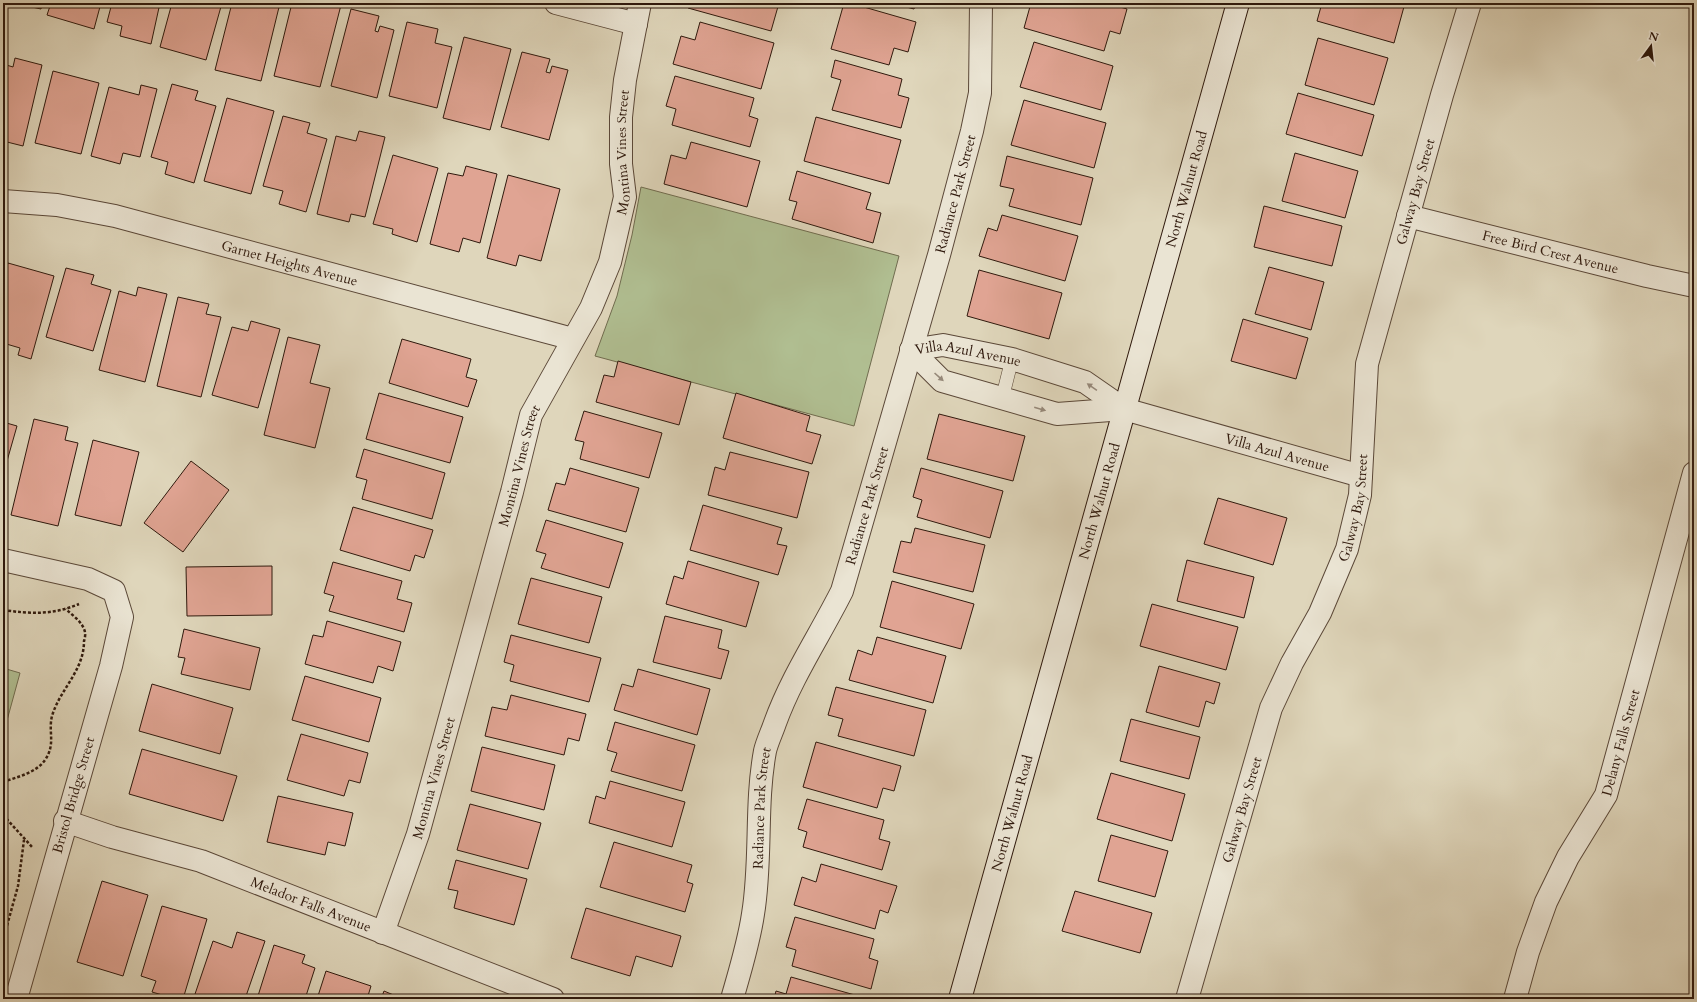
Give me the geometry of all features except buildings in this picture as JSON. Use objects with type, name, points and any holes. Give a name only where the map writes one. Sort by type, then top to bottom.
[{"type":"street","points":[[556,3],[638,13]]},
{"type":"street","name":"Radiance Park Street","points":[[732,999],[753,914],[758,858],[759,797],[766,750],[781,708],[801,664],[824,626],[842,591],[950,212],[978,101],[981,56],[981,3]]},
{"type":"street","name":"North Walnut Road","points":[[960,999],[1238,3]]},
{"type":"street","name":"Galway Bay Street","points":[[1187,999],[1271,708],[1292,663],[1320,613],[1347,549],[1360,495],[1367,364],[1470,3]]},
{"type":"street","name":"Montina Vines Street","points":[[383,933],[418,834],[512,492],[531,415],[591,308],[610,262],[625,197],[621,164],[621,117],[625,80],[638,13]]},
{"type":"street","name":"Garnet Heights Avenue","points":[[3,201],[57,205],[115,216],[573,339]]},
{"type":"street","name":"Free Bird Crest Avenue","points":[[1408,216],[1632,273],[1694,286]]},
{"type":"street","name":"Villa Azul Avenue","points":[[911,350],[943,345],[1012,359],[1085,382],[1124,410]]},
{"type":"street","name":"Villa Azul Avenue","points":[[911,350],[942,381],[1002,399],[1057,414],[1124,410],[1361,476]]},
{"type":"street","name":"Delany Falls Street","points":[[1515,999],[1528,952],[1546,902],[1568,857],[1606,796],[1694,473]]},
{"type":"street","points":[[3,560],[88,579],[114,590]]},
{"type":"street","name":"Bristol Bridge Street","points":[[16,999],[65,821],[117,643],[122,617],[114,590]]},
{"type":"street","name":"Melador Falls Avenue","points":[[65,821],[112,837],[201,860],[553,999]]},
{"type":"lane","points":[[1002,399],[1012,359]]},
{"type":"path","points":[[3,610],[32,614],[66,609],[114,590]]},
{"type":"path","points":[[3,782],[31,772],[44,761],[52,749],[52,717],[60,697],[77,672],[84,648],[85,630],[76,618],[66,609]]},
{"type":"path","points":[[3,815],[24,840],[53,866]]},
{"type":"path","points":[[3,940],[18,886],[24,840]]},
{"type":"green space","points":[[641,187],[899,256],[854,426],[595,356],[617,296],[632,235]]},
{"type":"green space","points":[[3,668],[20,673],[3,735]]}]
